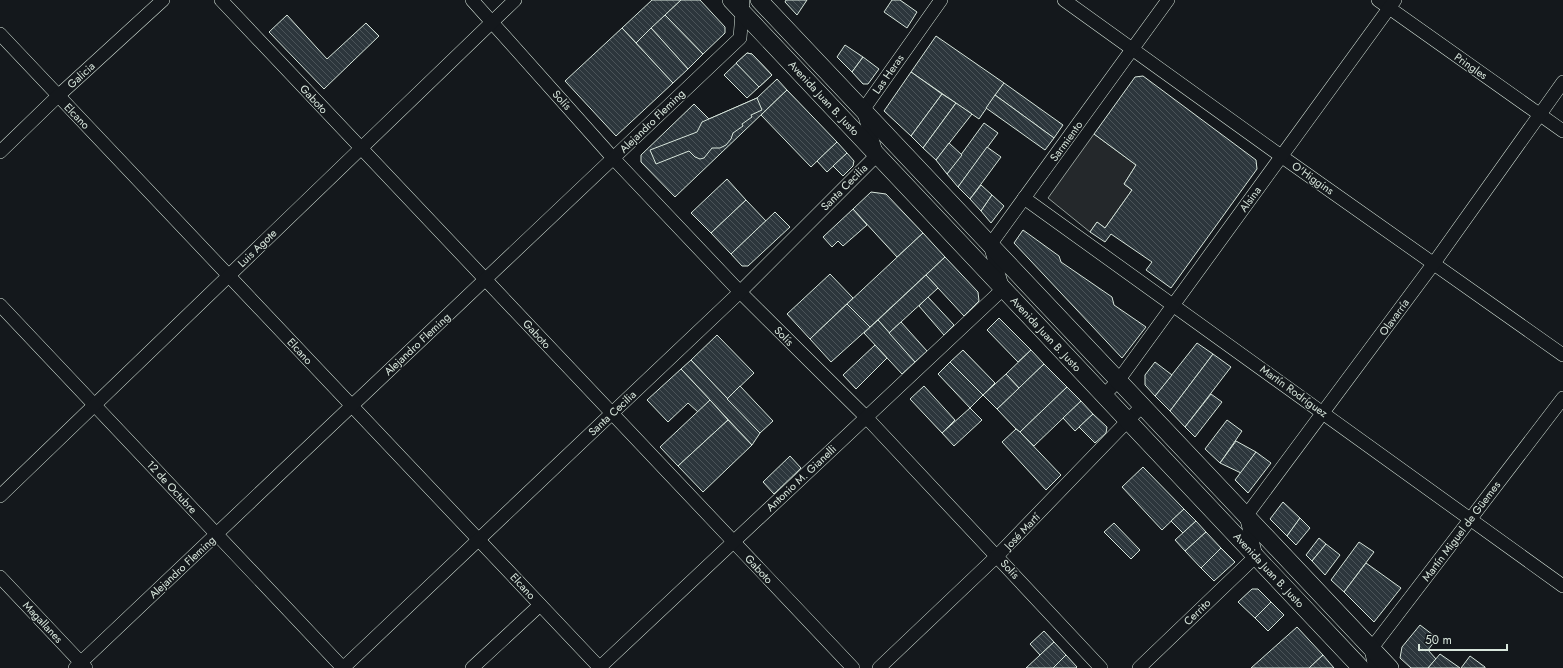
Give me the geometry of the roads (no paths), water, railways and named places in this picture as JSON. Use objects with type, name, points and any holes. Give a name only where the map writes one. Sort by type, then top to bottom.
[{"type":"main road","name":"Avenida Juan B. Justo","points":[[759,0],[1390,668]]},
{"type":"main road","name":"Avenida Juan B. Justo","points":[[739,4],[877,155],[1361,668]]},
{"type":"street","name":"Galicia","points":[[0,152],[58,96],[163,0]]},
{"type":"street","name":"Gaboto","points":[[221,0],[853,668]]},
{"type":"street","name":"Solís","points":[[472,0],[613,158],[740,292],[866,417],[1102,668]]},
{"type":"street","name":"Luis Agote","points":[[0,496],[515,0]]},
{"type":"street","name":"Las Heras","points":[[863,110],[941,0]]},
{"type":"street","name":"O'Higgins","points":[[1064,0],[1281,156],[1563,355]]},
{"type":"street","name":"Sarmiento","points":[[990,245],[1168,0]]},
{"type":"street","name":"Pringles","points":[[1387,3],[1563,132]]},
{"type":"street","name":"Alsina","points":[[1104,395],[1118,381],[1281,156],[1387,3]]},
{"type":"street","name":"Alejandro Fleming","points":[[81,666],[216,534],[740,38],[739,4]]},
{"type":"street","name":"Elcano","points":[[0,34],[600,668]]},
{"type":"street","name":"Olavarría","points":[[1246,516],[1434,263],[1563,82]]},
{"type":"street","points":[[863,110],[877,155]]},
{"type":"street","name":"Santa Cecilia","points":[[343,668],[740,292],[877,155]]},
{"type":"street","name":"Martín Rodríguez","points":[[1024,198],[1324,412],[1563,586]]},
{"type":"street","points":[[990,245],[1004,289]]},
{"type":"street","name":"Antonio M. Gianelli","points":[[600,668],[1004,289]]},
{"type":"street","name":"12 de Octubre","points":[[0,305],[343,668]]},
{"type":"street","name":"Martín Miguel de Güemes","points":[[1371,649],[1563,398]]},
{"type":"street","name":"José Martí","points":[[879,668],[997,556],[1142,406]]},
{"type":"street","points":[[1246,516],[1256,556]]},
{"type":"street","name":"Cerrito","points":[[1139,668],[1256,556]]},
{"type":"street","name":"Magallanes","points":[[0,577],[81,666]]},
{"type":"street","points":[[472,668],[540,605]]},
{"type":"street","points":[[1371,649],[1375,668]]}]
